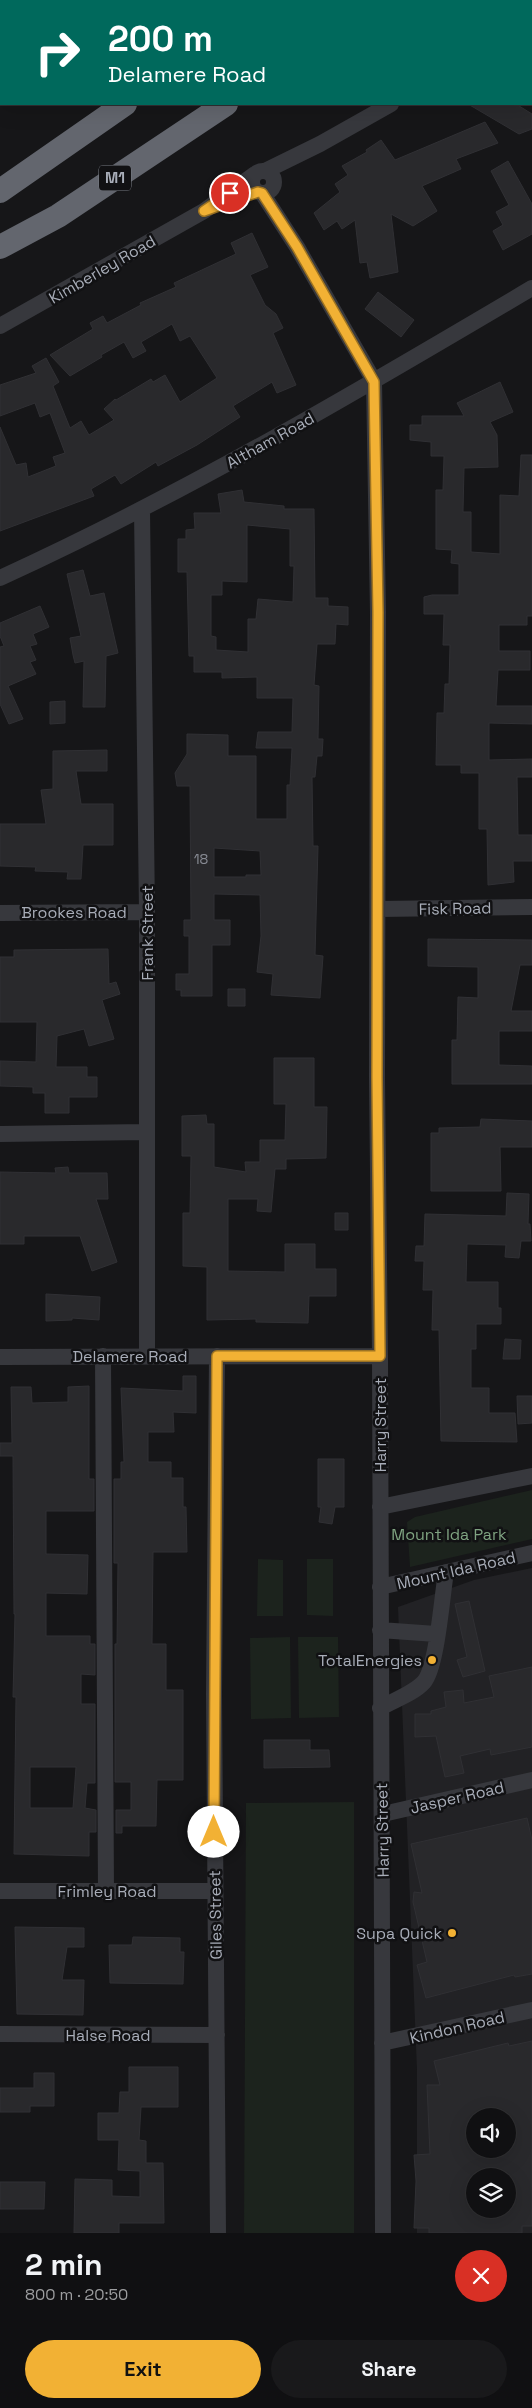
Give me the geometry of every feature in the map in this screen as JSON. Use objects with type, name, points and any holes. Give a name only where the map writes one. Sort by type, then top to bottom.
[{"type":"highway","points":[[0,191],[124,105]]},
{"type":"highway","name":"M1","points":[[0,247],[58,216],[224,105]]},
{"type":"street","name":"Kimberley Road","points":[[0,326],[204,211],[265,183],[320,144],[388,105]]},
{"type":"street","name":"Harry Street","points":[[265,183],[297,247],[374,382],[378,612],[379,909],[377,1078],[380,1356],[380,1708],[383,1814],[383,2233]]},
{"type":"street","name":"Altham Road","points":[[0,578],[142,510],[374,382],[532,288]]},
{"type":"street","name":"Frank Street","points":[[142,510],[147,912],[147,1355]]},
{"type":"street","name":"Fisk Road","points":[[379,909],[532,907]]},
{"type":"street","name":"Brookes Road","points":[[0,913],[147,912]]},
{"type":"street","points":[[0,1134],[146,1132]]},
{"type":"street","name":"Delamere Road","points":[[0,1356],[380,1356]]},
{"type":"street","points":[[103,1356],[106,1891]]},
{"type":"street","name":"Giles Street","points":[[217,1356],[214,1684],[218,2233]]},
{"type":"street","points":[[380,1507],[532,1476]]},
{"type":"street","name":"Mount Ida Road","points":[[380,1587],[532,1553]]},
{"type":"street","points":[[380,1708],[415,1689],[428,1677],[434,1659],[446,1572]]},
{"type":"street","points":[[380,1630],[436,1634]]},
{"type":"street","name":"Jasper Road","points":[[383,1814],[532,1780]]},
{"type":"street","name":"Frimley Road","points":[[0,1892],[215,1891]]},
{"type":"street","name":"Kindon Road","points":[[382,2044],[532,2010]]},
{"type":"street","name":"Halse Road","points":[[0,2034],[217,2035]]},
{"type":"shaded area","points":[[532,1568],[532,2233],[417,2233],[417,2070],[398,1607],[474,1580]]},
{"type":"green space","name":"Mount Ida Park","points":[[532,1490],[532,1539],[410,1567],[407,1522],[415,1517]]},
{"type":"green space","points":[[258,1559],[283,1560],[283,1616],[257,1616]]},
{"type":"green space","points":[[307,1559],[333,1559],[333,1616],[307,1615]]},
{"type":"green space","points":[[290,1637],[291,1718],[251,1719],[250,1638]]},
{"type":"green space","points":[[298,1637],[338,1637],[339,1717],[299,1718]]},
{"type":"green space","points":[[354,1802],[354,2233],[244,2233],[246,1803]]},
{"type":"building","points":[[470,105],[518,105],[532,114],[532,129],[519,134]]},
{"type":"building","points":[[485,122],[498,143],[456,159],[461,169],[422,186],[437,211],[413,226],[391,214],[398,272],[370,278],[367,262],[360,263],[355,220],[342,229],[337,221],[324,230],[314,213],[340,192],[335,184],[348,175],[342,166],[367,152],[366,150],[381,140],[395,160]]},
{"type":"building","points":[[508,161],[532,204],[532,234],[503,250],[493,231],[503,225],[496,212],[509,205],[491,171]]},
{"type":"building","points":[[252,233],[268,267],[250,275],[265,305],[276,314],[283,328],[273,333],[296,385],[277,393],[272,382],[233,406],[240,417],[197,445],[158,466],[156,462],[121,484],[115,475],[91,489],[94,496],[0,531],[0,427],[16,465],[26,463],[28,477],[56,466],[53,457],[65,453],[50,413],[40,417],[35,403],[0,416],[0,385],[36,373],[32,366],[46,358],[59,382],[53,386],[70,428],[81,421],[89,435],[114,420],[104,409],[115,399],[151,379],[153,382],[165,375],[180,402],[217,378],[190,336],[180,341],[172,324],[141,342],[146,351],[133,358],[124,342],[70,376],[50,355],[93,329],[90,323],[103,316],[107,323],[141,305],[140,303],[176,287],[174,283],[236,254],[231,243]]},
{"type":"building","points":[[378,292],[414,320],[401,337],[365,309]]},
{"type":"building","points":[[500,382],[513,412],[490,422],[497,435],[498,467],[464,468],[463,512],[471,512],[471,552],[500,554],[500,495],[519,496],[521,455],[532,455],[532,616],[527,616],[527,625],[499,625],[499,651],[530,651],[530,670],[498,670],[496,706],[532,706],[532,724],[489,723],[489,760],[532,759],[532,777],[517,777],[518,835],[532,835],[532,861],[513,861],[514,882],[488,885],[487,829],[479,829],[479,773],[461,773],[461,765],[436,765],[437,713],[444,713],[445,684],[449,684],[450,645],[443,645],[444,614],[424,614],[424,597],[432,595],[459,595],[459,564],[451,563],[452,550],[436,549],[436,490],[443,490],[444,456],[431,456],[431,442],[410,440],[410,425],[422,425],[422,416],[464,416],[457,403]]},
{"type":"building","points":[[242,490],[244,502],[284,506],[284,509],[314,509],[315,598],[328,598],[328,606],[348,607],[348,625],[336,624],[335,644],[317,644],[314,685],[319,686],[318,739],[323,739],[322,756],[317,756],[315,777],[312,777],[313,846],[318,846],[315,955],[323,956],[320,998],[271,995],[273,974],[257,972],[261,936],[260,895],[214,894],[214,920],[230,920],[230,945],[212,945],[212,996],[181,996],[181,990],[176,990],[176,974],[189,974],[189,936],[184,936],[184,920],[191,920],[190,786],[177,786],[175,773],[187,754],[187,734],[228,735],[228,756],[256,756],[256,819],[287,819],[287,785],[290,785],[292,748],[256,748],[258,732],[292,732],[293,698],[257,698],[257,677],[222,678],[222,672],[194,672],[194,656],[189,656],[187,572],[178,572],[178,539],[186,539],[186,530],[195,529],[194,513],[221,513],[218,494]],"holes":[[[247,525],[290,529],[290,566],[294,566],[293,602],[258,599],[256,619],[248,619],[248,652],[216,650],[216,637],[211,636],[211,595],[222,595],[222,581],[247,582]],[[214,848],[260,851],[261,875],[214,877]]]},
{"type":"building","points":[[83,570],[90,596],[104,593],[118,653],[106,656],[105,707],[83,707],[84,661],[75,663],[70,638],[81,636],[67,574]]},
{"type":"building","points":[[40,606],[49,627],[33,634],[37,644],[30,646],[36,660],[30,662],[36,674],[8,686],[23,719],[9,724],[0,704],[0,647],[4,646],[0,636],[0,623]]},
{"type":"building","points":[[65,701],[65,723],[50,724],[50,702]]},
{"type":"building","points":[[107,750],[107,771],[76,771],[81,804],[113,804],[113,845],[83,845],[81,879],[67,879],[68,872],[35,871],[36,867],[0,866],[0,824],[46,824],[41,790],[53,789],[53,751]]},
{"type":"building","points":[[428,939],[532,940],[532,965],[520,965],[511,1011],[532,1011],[532,1031],[499,1031],[499,1065],[532,1066],[532,1084],[452,1084],[452,1040],[457,1040],[458,997],[478,998],[478,967],[428,966]]},
{"type":"building","points":[[108,949],[109,984],[116,982],[120,994],[102,1000],[114,1039],[89,1046],[84,1029],[57,1036],[56,1067],[87,1067],[87,1077],[97,1077],[97,1097],[69,1097],[69,1113],[45,1113],[45,1093],[33,1093],[33,1087],[0,1086],[0,1061],[36,1062],[37,1022],[0,1022],[0,957],[14,957],[14,950]]},
{"type":"building","points":[[228,989],[245,989],[245,1006],[228,1006]]},
{"type":"building","points":[[274,1058],[314,1058],[314,1107],[327,1107],[326,1158],[286,1159],[286,1169],[275,1169],[271,1212],[257,1211],[258,1199],[228,1199],[228,1271],[285,1272],[285,1244],[315,1244],[315,1269],[336,1269],[336,1296],[309,1296],[308,1323],[256,1322],[256,1319],[207,1320],[207,1267],[183,1266],[183,1213],[190,1213],[191,1156],[182,1156],[182,1116],[206,1115],[207,1124],[214,1124],[214,1167],[246,1172],[245,1162],[260,1162],[260,1140],[285,1140],[286,1104],[274,1104]]},
{"type":"building","points":[[481,1119],[532,1121],[532,1147],[500,1147],[501,1191],[431,1191],[431,1133],[439,1133],[439,1128],[480,1127]]},
{"type":"building","points":[[68,1167],[69,1173],[107,1173],[108,1199],[96,1199],[117,1262],[92,1271],[80,1236],[24,1236],[24,1244],[0,1244],[0,1172],[56,1173],[55,1168]]},
{"type":"building","points":[[507,1193],[529,1194],[528,1224],[530,1224],[531,1241],[521,1241],[519,1258],[505,1257],[506,1245],[467,1244],[466,1282],[498,1282],[498,1308],[501,1308],[501,1324],[476,1324],[476,1349],[471,1349],[471,1388],[489,1388],[489,1413],[515,1413],[517,1442],[441,1441],[439,1330],[432,1330],[433,1290],[423,1290],[424,1261],[415,1261],[416,1246],[424,1246],[425,1214],[506,1216]]},
{"type":"building","points":[[335,1213],[348,1213],[348,1230],[335,1230]]},
{"type":"building","points":[[46,1294],[100,1297],[99,1320],[72,1318],[72,1320],[46,1321]]},
{"type":"building","points":[[505,1339],[521,1340],[520,1359],[503,1359]]},
{"type":"building","points":[[183,1376],[196,1376],[196,1413],[173,1412],[174,1432],[148,1432],[148,1462],[171,1462],[171,1478],[183,1478],[183,1507],[186,1507],[187,1552],[153,1552],[152,1644],[166,1644],[166,1690],[183,1690],[183,1780],[157,1780],[156,1826],[122,1826],[122,1833],[116,1833],[116,1810],[131,1810],[131,1782],[115,1782],[115,1644],[117,1644],[118,1563],[114,1563],[114,1479],[121,1479],[121,1462],[124,1462],[121,1388],[183,1391]]},
{"type":"building","points":[[89,1386],[89,1479],[94,1479],[94,1511],[46,1511],[46,1554],[88,1555],[87,1594],[46,1593],[46,1636],[90,1636],[90,1644],[95,1644],[95,1675],[81,1674],[81,1704],[95,1704],[95,1783],[87,1783],[85,1808],[96,1810],[96,1832],[89,1832],[89,1856],[14,1854],[16,1697],[13,1697],[15,1614],[13,1456],[0,1456],[0,1443],[12,1443],[11,1387],[31,1387],[32,1403],[68,1402],[68,1387]],"holes":[[[30,1767],[76,1767],[73,1808],[30,1808]]]},
{"type":"building","points":[[517,1396],[532,1396],[532,1423],[518,1424]]},
{"type":"building","points":[[318,1459],[344,1459],[344,1507],[335,1507],[332,1524],[319,1522],[321,1507],[318,1507]]},
{"type":"building","points":[[469,1601],[485,1671],[463,1677],[457,1660],[467,1657],[455,1604]]},
{"type":"building","points":[[532,1667],[532,1747],[491,1755],[490,1749],[460,1756],[464,1773],[445,1777],[436,1736],[415,1737],[415,1714],[431,1714],[431,1711],[446,1707],[444,1692],[463,1690],[464,1703],[494,1697],[489,1676]]},
{"type":"building","points":[[264,1740],[310,1740],[310,1750],[329,1750],[330,1767],[264,1768]]},
{"type":"building","points":[[527,1818],[532,1840],[532,1974],[515,1977],[514,1975],[426,1998],[417,1965],[427,1962],[413,1902],[414,1892],[422,1893],[411,1844]]},
{"type":"building","points":[[15,1927],[84,1928],[84,1947],[67,1947],[62,1980],[84,1980],[83,2015],[17,2014]]},
{"type":"building","points":[[133,1937],[180,1938],[180,1952],[184,1952],[183,1984],[110,1983],[109,1945],[132,1945]]},
{"type":"building","points":[[532,2041],[532,2226],[522,2226],[522,2233],[429,2233],[429,2228],[414,2228],[416,2181],[414,2155],[430,2154],[427,2085],[440,2085],[434,2061],[508,2043],[509,2046]]},
{"type":"building","points":[[129,2067],[178,2067],[178,2107],[141,2107],[139,2140],[146,2141],[146,2163],[163,2163],[164,2223],[119,2223],[119,2233],[74,2233],[75,2179],[112,2180],[112,2196],[140,2197],[140,2171],[118,2170],[119,2140],[98,2140],[98,2113],[119,2113],[120,2092],[129,2092]]},
{"type":"building","points":[[34,2073],[54,2073],[54,2106],[30,2106],[30,2112],[0,2112],[0,2088],[34,2088]]},
{"type":"building","points":[[0,2182],[45,2182],[44,2209],[0,2209]]},
{"type":"place","name":"TotalEnergies","points":[[432,1660]]},
{"type":"place","name":"Supa Quick","points":[[452,1933]]},
{"type":"route","points":[[214,1832],[217,1356],[380,1356],[377,1078],[379,909],[378,612],[374,382],[297,247],[262,193],[258,192],[204,211],[230,193]]}]
